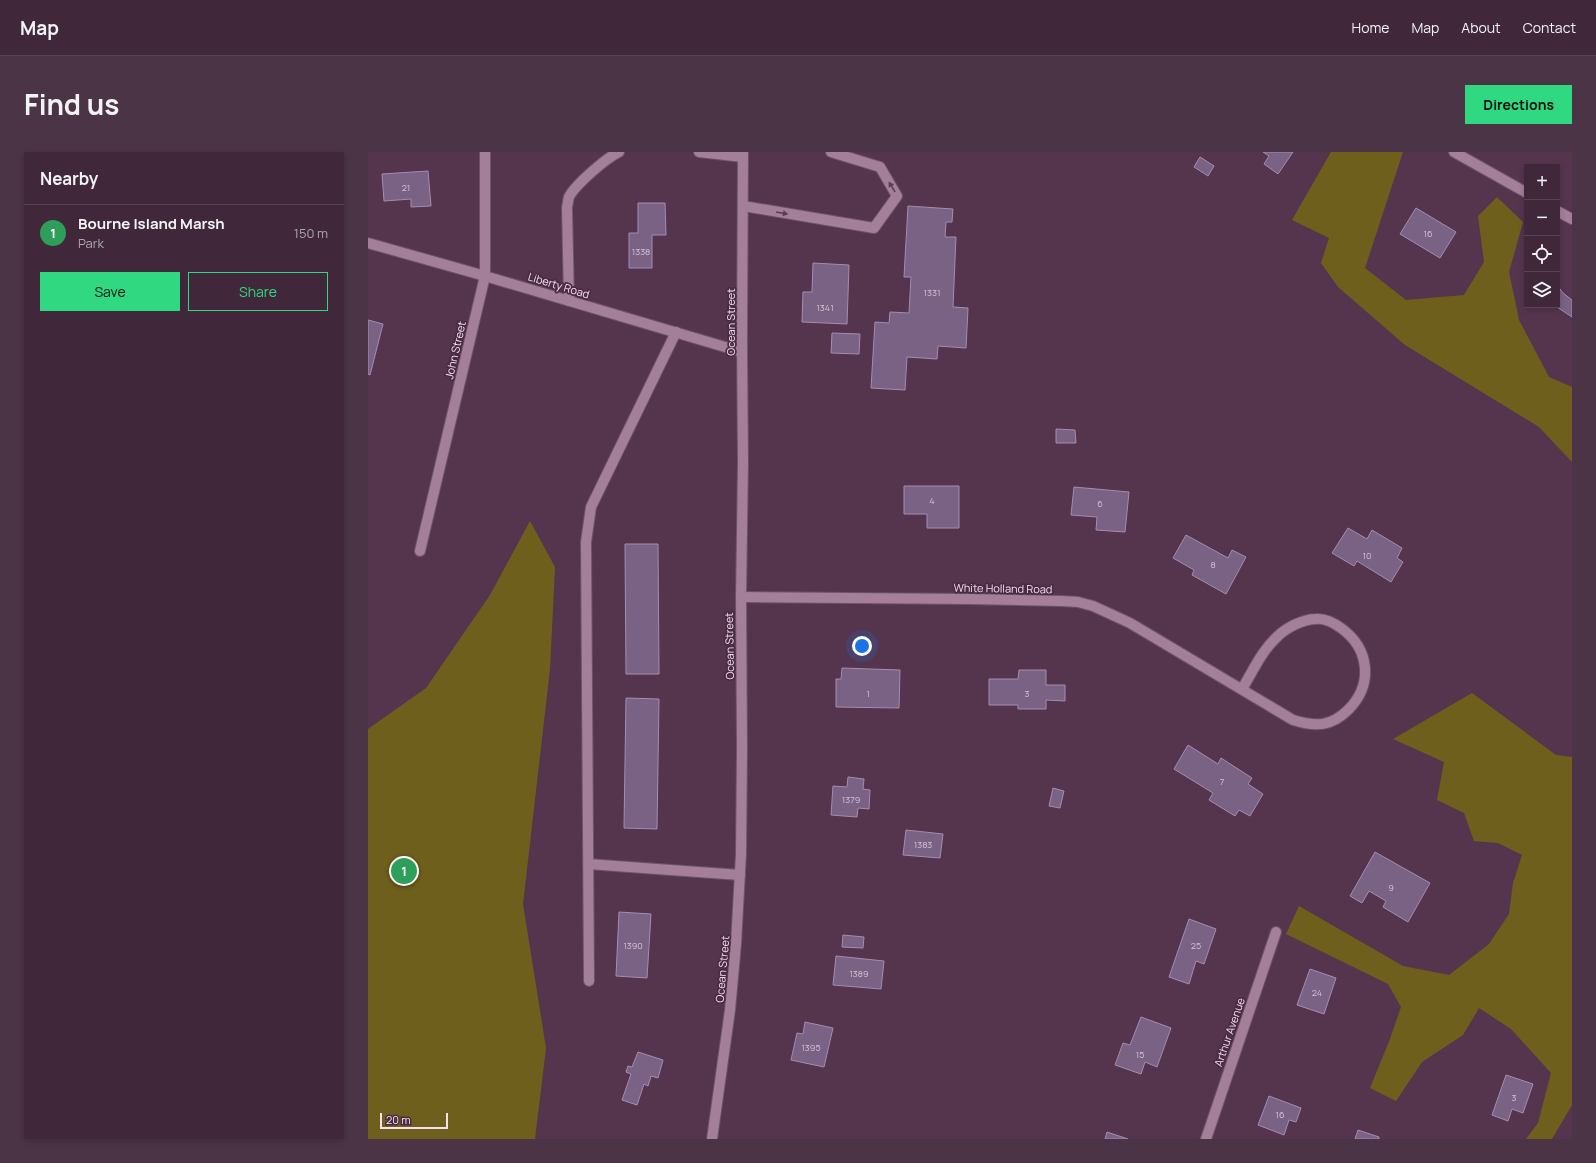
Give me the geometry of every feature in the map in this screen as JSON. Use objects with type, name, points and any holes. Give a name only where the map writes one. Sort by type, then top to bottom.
[{"type":"street","name":"John Street","points":[[420,550],[485,276],[485,152]]},
{"type":"street","points":[[569,301],[567,207],[570,197],[574,190],[592,172],[611,156],[619,152]]},
{"type":"street","points":[[699,152],[744,155]]},
{"type":"street","points":[[743,206],[874,228],[897,196],[880,166],[832,152]]},
{"type":"street","points":[[1454,152],[1524,191]]},
{"type":"street","name":"Ocean Street","points":[[712,1139],[730,1010],[740,875],[742,749],[741,597],[744,463],[742,352],[744,155]]},
{"type":"street","points":[[1560,213],[1572,219]]},
{"type":"street","name":"Liberty Road","points":[[368,243],[742,352]]},
{"type":"street","points":[[589,981],[586,542],[591,507],[676,332]]},
{"type":"street","name":"White Holland Road","points":[[741,597],[969,599],[1078,602],[1093,606],[1130,623],[1293,720],[1309,725],[1326,724],[1342,716],[1357,701],[1365,683],[1366,666],[1361,650],[1348,633],[1333,622],[1316,618],[1297,623],[1278,635],[1264,652],[1242,689]]},
{"type":"street","points":[[588,864],[740,875]]},
{"type":"street","name":"Arthur Avenue","points":[[1206,1139],[1276,932]]},
{"type":"shaded area","points":[[1331,152],[1403,152],[1365,268],[1406,300],[1464,295],[1484,262],[1478,216],[1497,197],[1523,222],[1509,272],[1519,320],[1549,377],[1572,387],[1572,462],[1539,427],[1405,345],[1338,287],[1321,263],[1329,238],[1292,220]]},
{"type":"shaded area","points":[[530,521],[555,567],[550,669],[523,904],[546,1048],[535,1139],[368,1139],[368,729],[426,688],[490,595]]},
{"type":"shaded area","points":[[1472,693],[1556,755],[1572,757],[1572,1105],[1552,1139],[1526,1139],[1538,1123],[1551,1073],[1511,1029],[1479,1008],[1463,1035],[1422,1062],[1396,1101],[1370,1088],[1401,1007],[1388,984],[1286,934],[1299,906],[1403,966],[1449,975],[1489,944],[1509,914],[1513,883],[1522,855],[1498,843],[1474,841],[1464,813],[1437,800],[1444,762],[1393,739]]},
{"type":"building","points":[[1263,152],[1293,152],[1278,174],[1264,164],[1269,156]]},
{"type":"building","points":[[1200,157],[1214,166],[1208,176],[1194,167]]},
{"type":"building","points":[[428,171],[431,206],[411,207],[411,199],[384,201],[382,174]]},
{"type":"building","points":[[638,203],[665,203],[666,235],[652,235],[652,268],[629,268],[629,233],[638,233]]},
{"type":"building","points":[[908,206],[953,209],[952,222],[946,222],[945,237],[956,237],[953,307],[968,308],[966,348],[938,346],[937,359],[907,357],[905,390],[871,388],[875,322],[889,323],[890,312],[909,313],[911,277],[904,277]]},
{"type":"building","points":[[1416,208],[1456,232],[1440,258],[1400,234]]},
{"type":"building","points":[[813,263],[849,265],[847,324],[802,322],[803,292],[812,292]]},
{"type":"building","points":[[1560,289],[1572,300],[1572,317],[1558,308],[1560,308]]},
{"type":"building","points":[[368,320],[383,324],[370,375],[368,374]]},
{"type":"building","points":[[832,333],[860,334],[859,354],[831,353]]},
{"type":"building","points":[[1056,429],[1075,430],[1076,443],[1056,443]]},
{"type":"building","points":[[904,486],[959,486],[959,528],[927,528],[927,514],[904,514]]},
{"type":"building","points":[[1074,487],[1129,492],[1125,532],[1096,530],[1097,517],[1071,515]]},
{"type":"building","points":[[1348,528],[1367,539],[1372,530],[1402,548],[1397,558],[1403,562],[1391,582],[1357,561],[1354,566],[1332,553]]},
{"type":"building","points":[[1186,535],[1228,558],[1232,550],[1246,557],[1226,594],[1192,575],[1194,570],[1173,558]]},
{"type":"building","points":[[625,544],[658,544],[659,674],[626,674]]},
{"type":"building","points":[[842,668],[900,670],[899,708],[836,707],[836,679],[841,679]]},
{"type":"building","points":[[1019,670],[1046,670],[1046,685],[1065,685],[1065,701],[1046,700],[1046,709],[1018,709],[1018,705],[989,705],[989,679],[1018,679]]},
{"type":"building","points":[[626,698],[659,699],[657,829],[624,828]]},
{"type":"building","points":[[1188,745],[1218,764],[1221,758],[1252,778],[1248,784],[1263,794],[1250,816],[1239,810],[1235,816],[1209,800],[1213,793],[1174,769]]},
{"type":"building","points":[[848,777],[864,779],[863,789],[870,790],[869,809],[858,808],[857,817],[831,815],[833,786],[847,787]]},
{"type":"building","points":[[1053,788],[1064,791],[1060,808],[1049,806]]},
{"type":"building","points":[[906,830],[943,834],[940,858],[903,855]]},
{"type":"building","points":[[1375,852],[1430,883],[1408,922],[1383,907],[1386,901],[1369,891],[1362,903],[1350,896]]},
{"type":"building","points":[[619,912],[651,914],[647,978],[616,976]]},
{"type":"building","points":[[1189,919],[1216,929],[1204,964],[1196,961],[1189,984],[1169,977]]},
{"type":"building","points":[[843,935],[864,937],[863,948],[842,947]]},
{"type":"building","points":[[836,956],[884,961],[881,989],[833,985]]},
{"type":"building","points":[[1310,969],[1336,978],[1324,1014],[1297,1005]]},
{"type":"building","points":[[1141,1017],[1171,1028],[1157,1067],[1145,1062],[1141,1074],[1115,1065],[1123,1043],[1130,1045]]},
{"type":"building","points":[[805,1022],[833,1028],[824,1067],[791,1060],[797,1033],[803,1034]]},
{"type":"building","points":[[638,1052],[663,1060],[658,1078],[651,1076],[648,1086],[644,1084],[637,1105],[622,1100],[631,1074],[626,1072],[628,1066],[632,1067]]},
{"type":"building","points":[[1506,1075],[1533,1084],[1523,1113],[1512,1109],[1508,1121],[1492,1115]]},
{"type":"building","points":[[1269,1096],[1301,1108],[1296,1122],[1289,1120],[1284,1135],[1258,1125]]},
{"type":"building","points":[[1358,1130],[1379,1137],[1379,1139],[1355,1139]]},
{"type":"building","points":[[1107,1132],[1128,1139],[1105,1139]]},
{"type":"place","name":"Bourne Island Marsh","points":[[404,871]]}]
